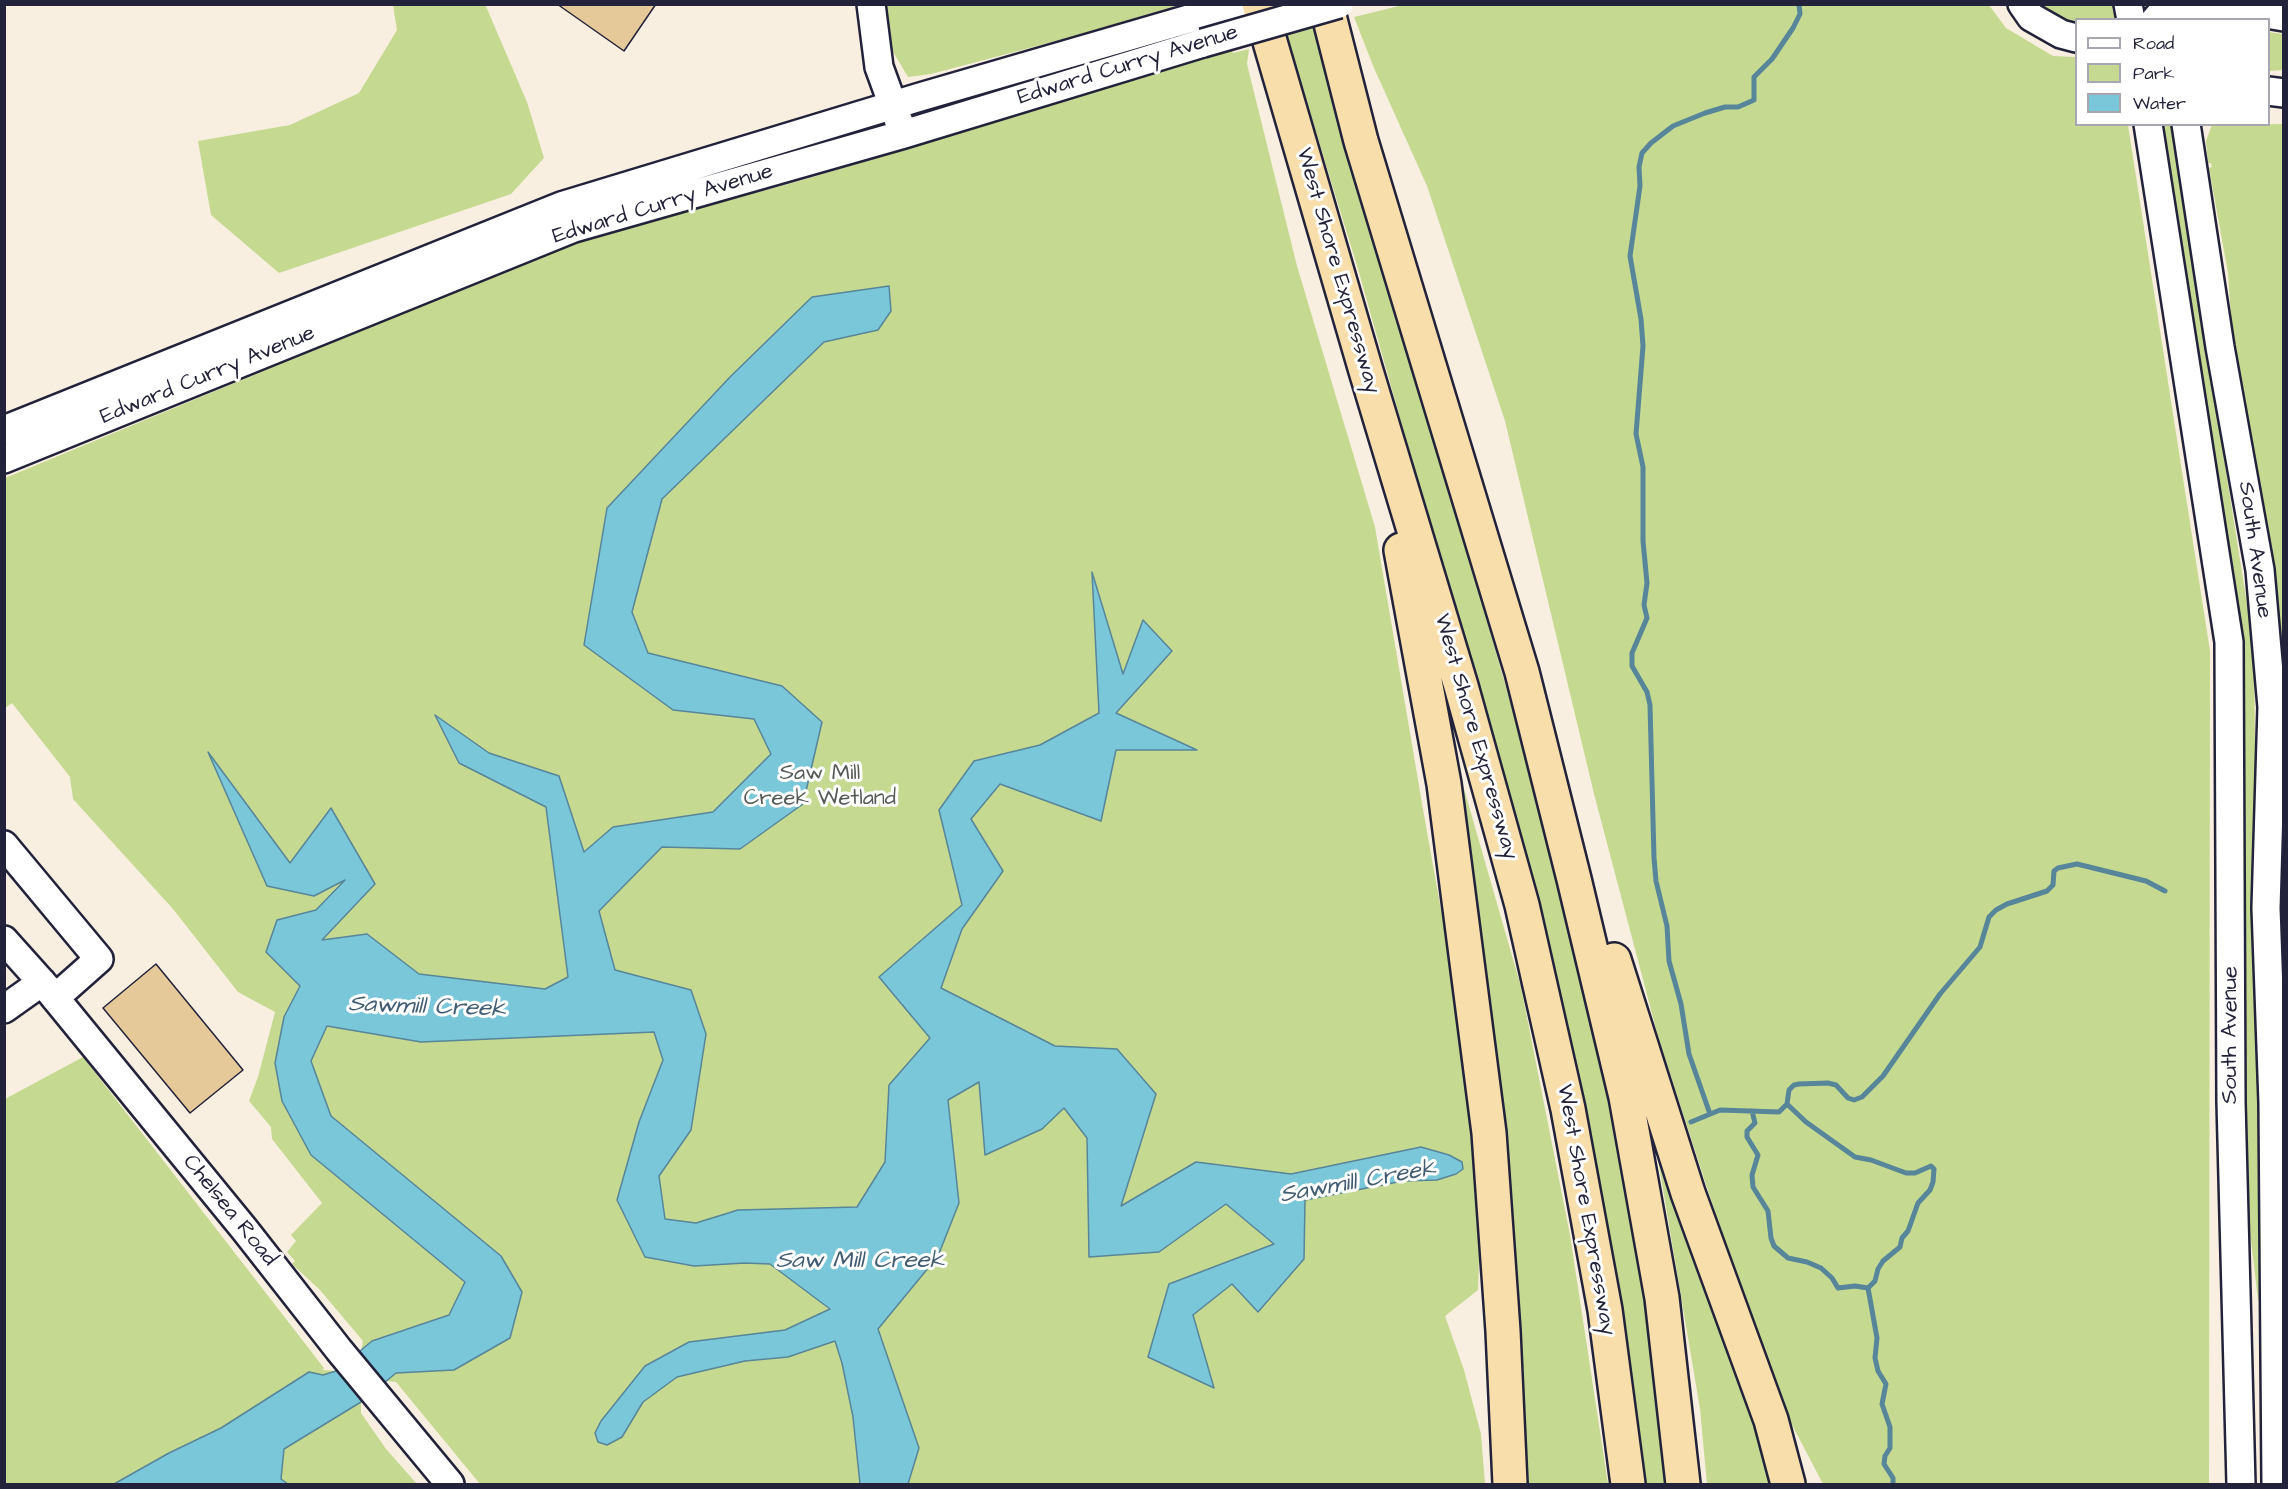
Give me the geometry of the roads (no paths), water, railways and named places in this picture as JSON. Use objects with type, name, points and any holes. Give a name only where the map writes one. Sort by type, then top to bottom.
[{"type":"highway","name":"West Shore Expressway","points":[[1259,4],[1461,686],[1522,905],[1568,1109],[1603,1299],[1628,1485]]},
{"type":"highway","points":[[1326,4],[1361,141],[1522,672],[1688,1193],[1771,1420],[1788,1485]]},
{"type":"highway","points":[[1366,371],[1445,795],[1489,1133],[1503,1331],[1510,1485]]},
{"type":"highway","points":[[1522,672],[1626,1096],[1662,1298],[1683,1485]]},
{"type":"street","points":[[871,4],[879,67],[904,134]]},
{"type":"street","name":"Edward Curry Avenue","points":[[4,430],[561,206],[1240,4]]},
{"type":"street","name":"Edward Curry Avenue","points":[[4,459],[574,228],[904,134],[1340,4]]},
{"type":"street","points":[[2022,4],[2031,17],[2061,34],[2075,38]]},
{"type":"street","points":[[2165,12],[2212,5],[2283,16]]},
{"type":"street","name":"South Avenue","points":[[2148,126],[2229,642],[2231,1102],[2241,1485]]},
{"type":"street","name":"South Avenue","points":[[2186,126],[2220,347],[2260,570],[2272,707],[2266,908],[2273,1103],[2279,1408],[2276,1485]]},
{"type":"street","points":[[4,845],[99,959],[49,990],[4,1009]]},
{"type":"street","name":"Chelsea Road","points":[[4,940],[49,990],[450,1485]]},
{"type":"street","points":[[2239,1407],[2279,1408]]},
{"type":"water","name":"Saw Mill Creek","points":[[889,286],[891,311],[878,330],[824,342],[662,499],[632,612],[648,653],[782,686],[822,722],[803,804],[740,849],[662,847],[599,911],[615,970],[691,990],[706,1034],[691,1130],[659,1176],[665,1219],[696,1223],[738,1210],[857,1207],[885,1162],[889,1085],[930,1038],[879,977],[962,905],[939,810],[974,761],[1040,745],[1099,713],[1092,572],[1123,674],[1143,620],[1172,651],[1116,713],[1197,750],[1116,750],[1101,821],[1000,784],[971,819],[1003,871],[962,929],[941,988],[1055,1046],[1117,1049],[1156,1094],[1121,1206],[1196,1162],[1291,1174],[1421,1147],[1449,1155],[1462,1162],[1463,1169],[1456,1174],[1437,1180],[1403,1181],[1305,1200],[1304,1259],[1258,1312],[1232,1284],[1193,1315],[1214,1388],[1148,1357],[1169,1284],[1274,1244],[1226,1204],[1159,1252],[1089,1257],[1087,1138],[1064,1108],[1042,1129],[985,1155],[979,1082],[948,1100],[959,1203],[938,1256],[878,1329],[919,1448],[908,1484],[860,1484],[853,1417],[835,1341],[788,1357],[745,1361],[677,1377],[643,1402],[622,1437],[607,1445],[598,1442],[595,1433],[601,1421],[645,1366],[689,1342],[785,1330],[830,1309],[770,1264],[694,1266],[645,1257],[617,1200],[639,1122],[663,1060],[654,1032],[421,1042],[327,1026],[311,1061],[331,1116],[501,1256],[522,1292],[510,1338],[454,1370],[396,1373],[361,1402],[284,1449],[281,1479],[288,1484],[114,1484],[169,1453],[221,1428],[309,1372],[323,1375],[336,1371],[372,1341],[449,1315],[465,1282],[311,1155],[282,1101],[275,1063],[284,1017],[300,986],[266,952],[277,920],[316,910],[345,880],[314,896],[267,886],[208,752],[290,863],[331,808],[375,884],[322,940],[367,934],[419,974],[545,989],[568,977],[546,807],[459,763],[435,715],[489,753],[559,776],[584,852],[613,827],[713,812],[771,754],[754,719],[673,710],[584,645],[607,508],[730,377],[812,297]]},
{"type":"waterway","points":[[1710,1114],[1689,1054],[1681,1004],[1669,961],[1667,926],[1656,881],[1654,858],[1650,705],[1647,692],[1632,666],[1632,653],[1647,618],[1644,605],[1647,583],[1643,541],[1643,467],[1636,434],[1643,346],[1641,319],[1630,256],[1640,186],[1639,167],[1642,153],[1673,126],[1705,113],[1725,107],[1738,107],[1754,100],[1754,77],[1772,59],[1793,28],[1800,14],[1799,4]]},
{"type":"waterway","points":[[1691,1122],[1720,1110],[1779,1112],[1787,1104],[1789,1090],[1799,1084],[1828,1083],[1836,1085],[1848,1098],[1854,1100],[1862,1097],[1883,1076],[1940,994],[1980,947],[1989,917],[2007,904],[2047,891],[2053,885],[2054,871],[2058,868],[2077,864],[2146,881],[2165,891]]},
{"type":"waterway","points":[[1787,1104],[1806,1122],[1855,1157],[1871,1160],[1906,1173],[1915,1173],[1931,1166],[1934,1169],[1930,1190],[1918,1203],[1900,1247],[1883,1261],[1875,1281],[1868,1288],[1877,1338],[1875,1358],[1878,1371],[1886,1384],[1882,1404],[1890,1427],[1890,1448],[1885,1456],[1884,1464],[1893,1478],[1893,1484]]},
{"type":"waterway","points":[[1752,1111],[1755,1123],[1747,1131],[1747,1137],[1758,1155],[1752,1175],[1753,1187],[1768,1211],[1774,1246],[1788,1258],[1821,1268],[1832,1278],[1838,1288],[1855,1286],[1868,1288]]},
{"type":"park label","name":"Saw Mill Creek Wetland","points":[[820,786]]},
{"type":"water label","name":"Sawmill Creek","points":[[427,1008]]},
{"type":"water label","name":"Sawmill Creek","points":[[1358,1183]]}]
